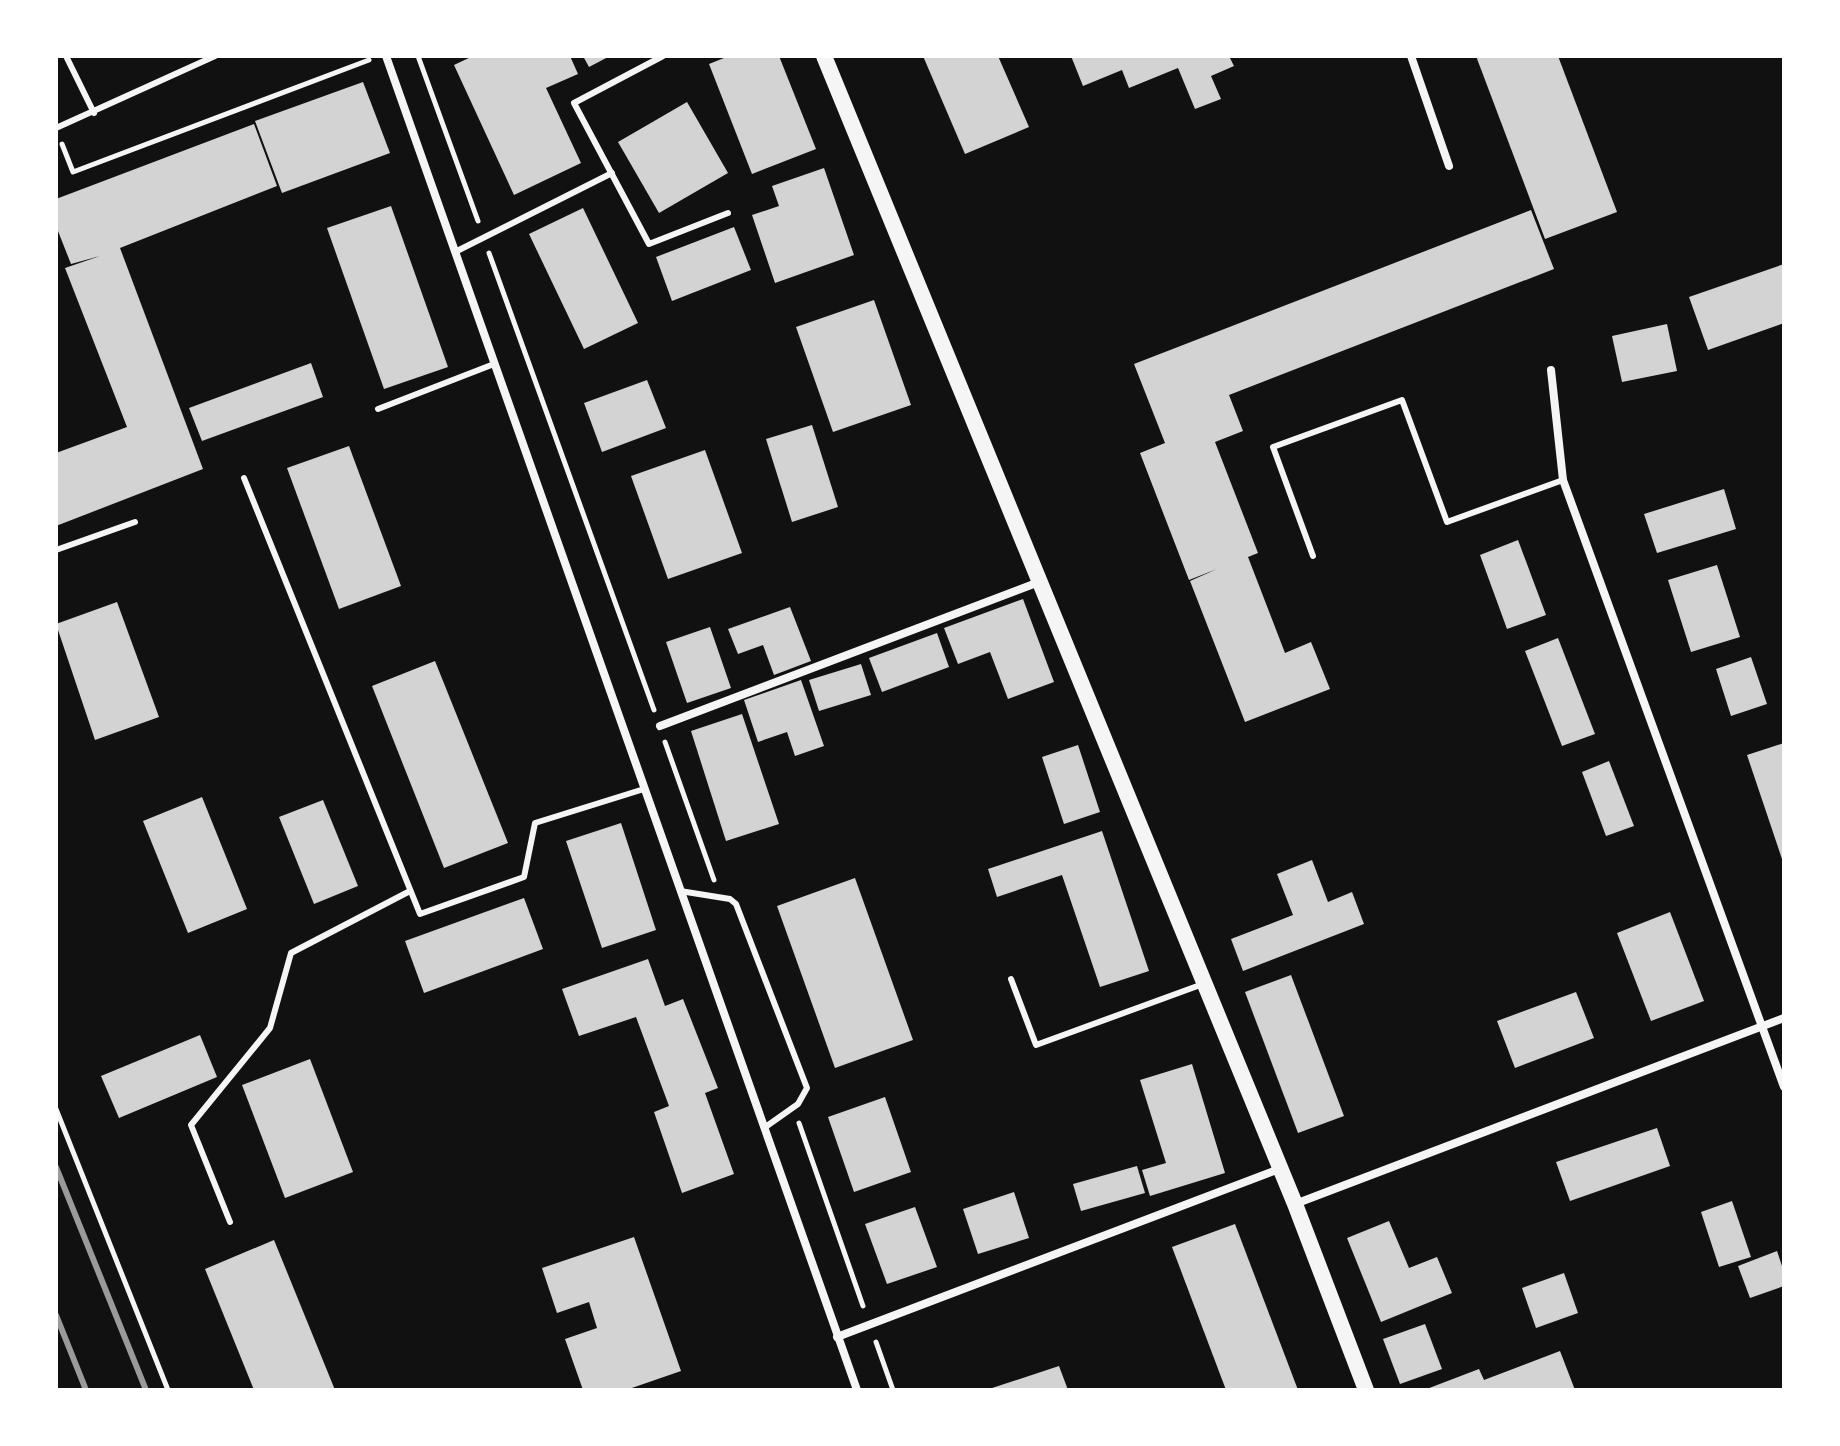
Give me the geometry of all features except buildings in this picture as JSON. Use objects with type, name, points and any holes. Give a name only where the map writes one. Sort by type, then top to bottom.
[{"type":"main road","points":[[824,56],[1295,1204],[1366,1390]]},
{"type":"street","points":[[386,56],[857,1390]]},
{"type":"street","points":[[1411,56],[1449,166]]},
{"type":"street","points":[[1551,370],[1563,480],[1784,1087]]},
{"type":"street","points":[[660,726],[1039,582]]},
{"type":"street","points":[[1295,1204],[1784,1018]]},
{"type":"street","points":[[837,1337],[1279,1169]]},
{"type":"lane","points":[[66,56],[94,113]]},
{"type":"lane","points":[[56,128],[215,56]]},
{"type":"lane","points":[[663,56],[574,103],[649,244],[728,213]]},
{"type":"lane","points":[[455,252],[612,173]]},
{"type":"lane","points":[[378,409],[494,364]]},
{"type":"lane","points":[[1313,556],[1273,447],[1402,400],[1447,522],[1563,480]]},
{"type":"lane","points":[[244,478],[420,914],[524,877],[535,823],[644,789]]},
{"type":"lane","points":[[56,550],[135,522]]},
{"type":"lane","points":[[230,1222],[191,1125],[270,1028],[291,953],[410,891]]},
{"type":"lane","points":[[680,891],[736,904],[807,1088],[798,1104],[764,1128]]},
{"type":"lane","points":[[1011,979],[1036,1045],[1203,984]]},
{"type":"path","points":[[62,143],[73,172],[379,56]]},
{"type":"path","points":[[56,1109],[168,1390]]},
{"type":"railway","points":[[56,1167],[146,1390]]},
{"type":"railway","points":[[56,1315],[86,1390]]}]
